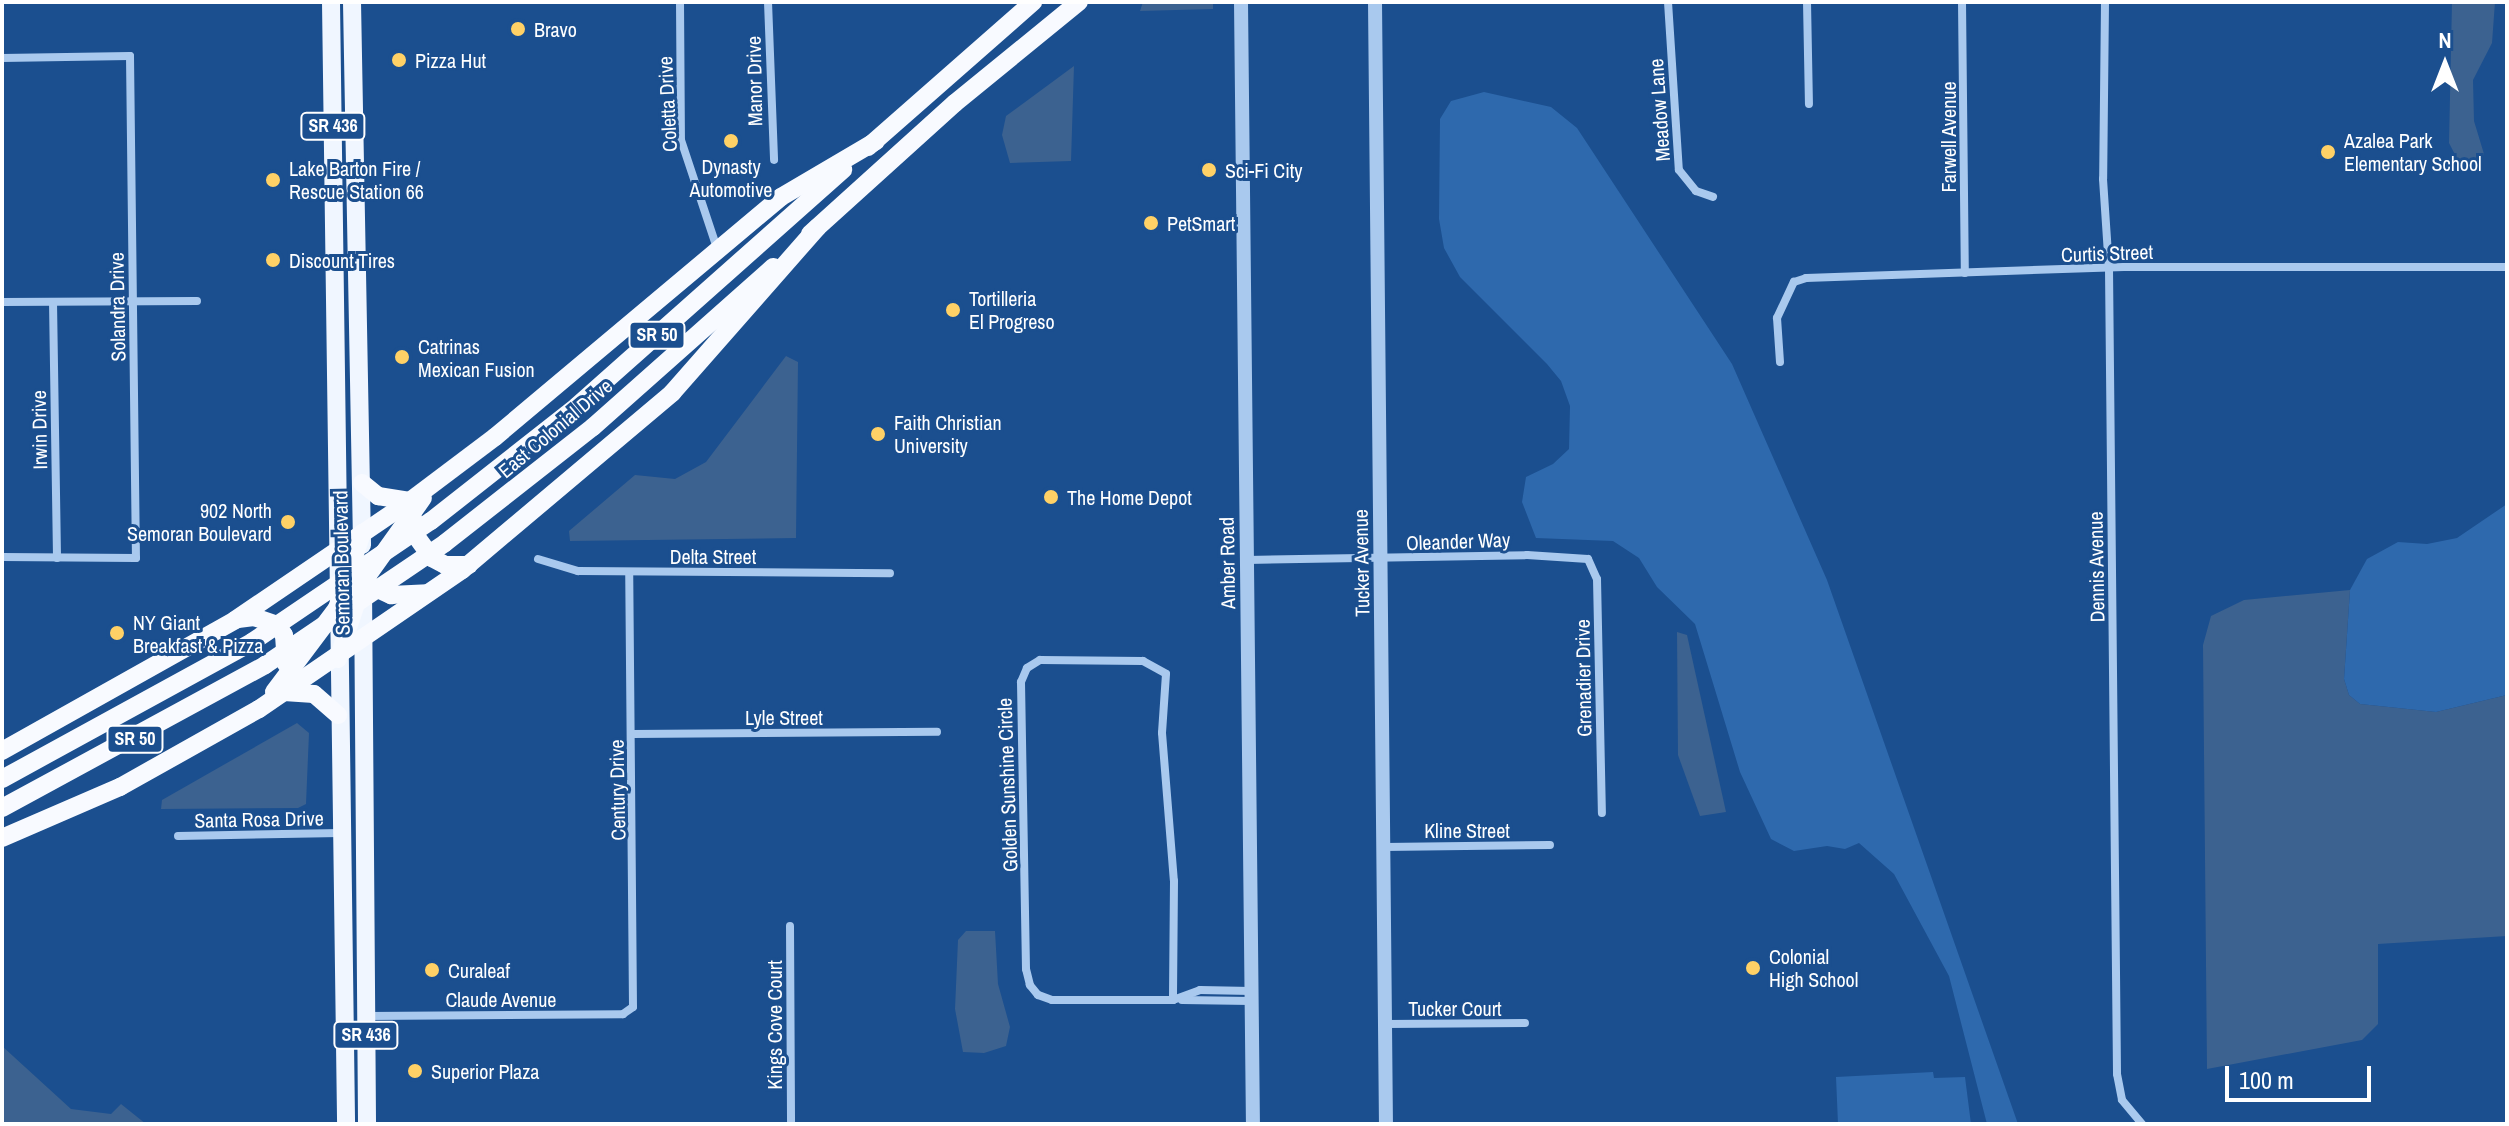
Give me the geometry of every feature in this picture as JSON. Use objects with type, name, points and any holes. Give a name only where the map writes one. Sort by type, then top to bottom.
[{"type":"highway","name":"East Colonial Drive","points":[[2,779],[252,642],[431,521],[577,406],[1033,2]]},
{"type":"highway","name":"East Colonial Drive","points":[[2,808],[265,665],[445,543],[593,427],[955,103],[1079,2]]},
{"type":"highway","points":[[955,103],[1018,15]]},
{"type":"highway","points":[[338,659],[344,615],[357,577],[412,506],[438,481],[781,197],[876,141]]},
{"type":"highway","points":[[282,689],[338,659],[469,565],[672,393],[818,227]]},
{"type":"highway","points":[[362,483],[378,496],[412,506]]},
{"type":"highway","points":[[412,506],[416,536],[432,558],[445,565],[469,565]]},
{"type":"highway","points":[[2,751],[235,620],[362,533],[412,506]]},
{"type":"highway","points":[[336,551],[357,577],[407,598],[436,590]]},
{"type":"highway","points":[[271,596],[304,593],[344,615],[364,641]]},
{"type":"highway","points":[[2,838],[120,787],[259,709],[282,689],[344,615]]},
{"type":"highway","points":[[235,620],[265,619],[284,635],[287,651],[282,689]]},
{"type":"highway","points":[[282,689],[314,694],[338,715]]},
{"type":"main road","name":"Semoran Boulevard","points":[[331,2],[336,551],[344,615]]},
{"type":"main road","name":"Semoran Boulevard","points":[[352,2],[362,483],[362,533],[357,577],[364,641],[367,1124]]},
{"type":"main road","points":[[331,27],[342,45],[344,145],[356,169]]},
{"type":"main road","points":[[333,196],[345,209],[356,248]]},
{"type":"main road","name":"Semoran Boulevard","points":[[338,659],[346,1124]]},
{"type":"street","name":"Coletta Drive","points":[[680,2],[681,140],[717,248]]},
{"type":"street","name":"Manor Drive","points":[[768,2],[774,160]]},
{"type":"street","name":"Amber Road","points":[[1241,2],[1253,1124]]},
{"type":"street","name":"Tucker Avenue","points":[[1375,2],[1386,1124]]},
{"type":"street","name":"Meadow Lane","points":[[1668,2],[1679,170],[1696,191],[1713,197]]},
{"type":"street","points":[[1807,2],[1809,104]]},
{"type":"street","name":"Farwell Avenue","points":[[1962,2],[1965,273]]},
{"type":"street","name":"Dennis Avenue","points":[[2105,2],[2103,179],[2109,269],[2117,1074],[2122,1100],[2142,1124]]},
{"type":"street","name":"Solandra Drive","points":[[2,58],[130,56],[136,558],[57,558]]},
{"type":"street","name":"Curtis Street","points":[[1780,362],[1777,318],[1794,282],[1840,274],[2507,267]]},
{"type":"street","points":[[2,302],[197,301]]},
{"type":"street","name":"Irwin Drive","points":[[53,302],[57,558]]},
{"type":"street","name":"Oleander Way","points":[[1247,560],[1574,555]]},
{"type":"street","name":"Grenadier Drive","points":[[1574,555],[1588,559],[1597,579],[1602,813]]},
{"type":"street","points":[[2,557],[57,558]]},
{"type":"street","name":"Delta Street","points":[[538,559],[563,569],[629,572],[890,573]]},
{"type":"street","name":"Century Drive","points":[[629,572],[633,1007]]},
{"type":"street","name":"Golden Sunshine Circle","points":[[1173,1000],[1174,881],[1162,733],[1166,674],[1143,661],[1040,660],[1027,668],[1021,682],[1026,969],[1030,985],[1038,995],[1052,1000],[1173,1000],[1251,996]]},
{"type":"street","name":"Lyle Street","points":[[632,734],[937,732]]},
{"type":"street","name":"Santa Rosa Drive","points":[[178,836],[341,833]]},
{"type":"street","name":"Kline Street","points":[[1384,847],[1550,845]]},
{"type":"street","name":"Kings Cove Court","points":[[790,926],[791,1124]]},
{"type":"street","name":"Claude Avenue","points":[[366,1016],[623,1014],[633,1007]]},
{"type":"street","name":"Tucker Court","points":[[1386,1024],[1525,1023]]},
{"type":"shaded area","points":[[1143,2],[1213,2],[1213,9],[1140,11]]},
{"type":"shaded area","points":[[2452,2],[2495,2],[2492,43],[2473,80],[2474,121],[2484,154],[2477,168],[2462,168],[2449,143]]},
{"type":"shaded area","points":[[1074,66],[1071,161],[1010,163],[1002,135],[1006,116]]},
{"type":"shaded area","points":[[1484,92],[1551,107],[1577,128],[1732,364],[1827,580],[2018,1124],[1987,1124],[1949,976],[1894,874],[1859,843],[1845,849],[1827,846],[1794,851],[1771,839],[1740,772],[1695,624],[1657,587],[1639,558],[1613,541],[1536,538],[1522,502],[1526,477],[1553,464],[1569,449],[1570,406],[1561,381],[1547,364],[1460,277],[1444,248],[1439,219],[1440,119],[1451,101]]},
{"type":"shaded area","points":[[786,356],[798,362],[796,538],[570,541],[569,531],[635,475],[675,479],[706,462]]},
{"type":"shaded area","points":[[2507,504],[2507,695],[2436,712],[2360,704],[2349,695],[2344,679],[2350,590],[2367,559],[2398,542],[2427,544],[2457,538]]},
{"type":"shaded area","points":[[2350,590],[2344,679],[2349,695],[2360,704],[2436,712],[2507,695],[2507,936],[2378,944],[2378,1024],[2362,1040],[2207,1069],[2203,645],[2211,616],[2244,600]]},
{"type":"shaded area","points":[[1677,632],[1687,635],[1726,812],[1700,816],[1678,755]]},
{"type":"shaded area","points":[[297,723],[309,733],[306,804],[298,808],[161,809],[162,800]]},
{"type":"shaded area","points":[[966,931],[995,931],[998,984],[1010,1027],[1006,1046],[984,1053],[963,1052],[955,1009],[958,940]]},
{"type":"shaded area","points":[[2,1046],[71,1109],[111,1114],[121,1104],[146,1124],[2,1124]]},
{"type":"shaded area","points":[[1933,1072],[1934,1078],[1965,1077],[1971,1124],[1838,1124],[1836,1077]]},
{"type":"place","name":"Bravo","points":[[518,29]]},
{"type":"place","name":"Pizza Hut","points":[[399,60]]},
{"type":"place","name":"Dynasty Automotive","points":[[731,141]]},
{"type":"place","name":"Azalea Park Elementary School","points":[[2328,152]]},
{"type":"place","name":"Sci-Fi City","points":[[1209,170]]},
{"type":"place","name":"Lake Barton Fire / Rescue Station 66","points":[[273,180]]},
{"type":"place","name":"PetSmart","points":[[1151,223]]},
{"type":"place","name":"Discount Tires","points":[[273,260]]},
{"type":"place","name":"Tortilleria El Progreso","points":[[953,310]]},
{"type":"place","name":"Catrinas Mexican Fusion","points":[[402,357]]},
{"type":"place","name":"Faith Christian University","points":[[878,434]]},
{"type":"place","name":"The Home Depot","points":[[1051,497]]},
{"type":"place","name":"902 North Semoran Boulevard","points":[[288,522]]},
{"type":"place","name":"NY Giant Breakfast & Pizza","points":[[117,633]]},
{"type":"place","name":"Colonial High School","points":[[1753,968]]},
{"type":"place","name":"Curaleaf","points":[[432,970]]},
{"type":"place","name":"Superior Plaza","points":[[415,1071]]}]
